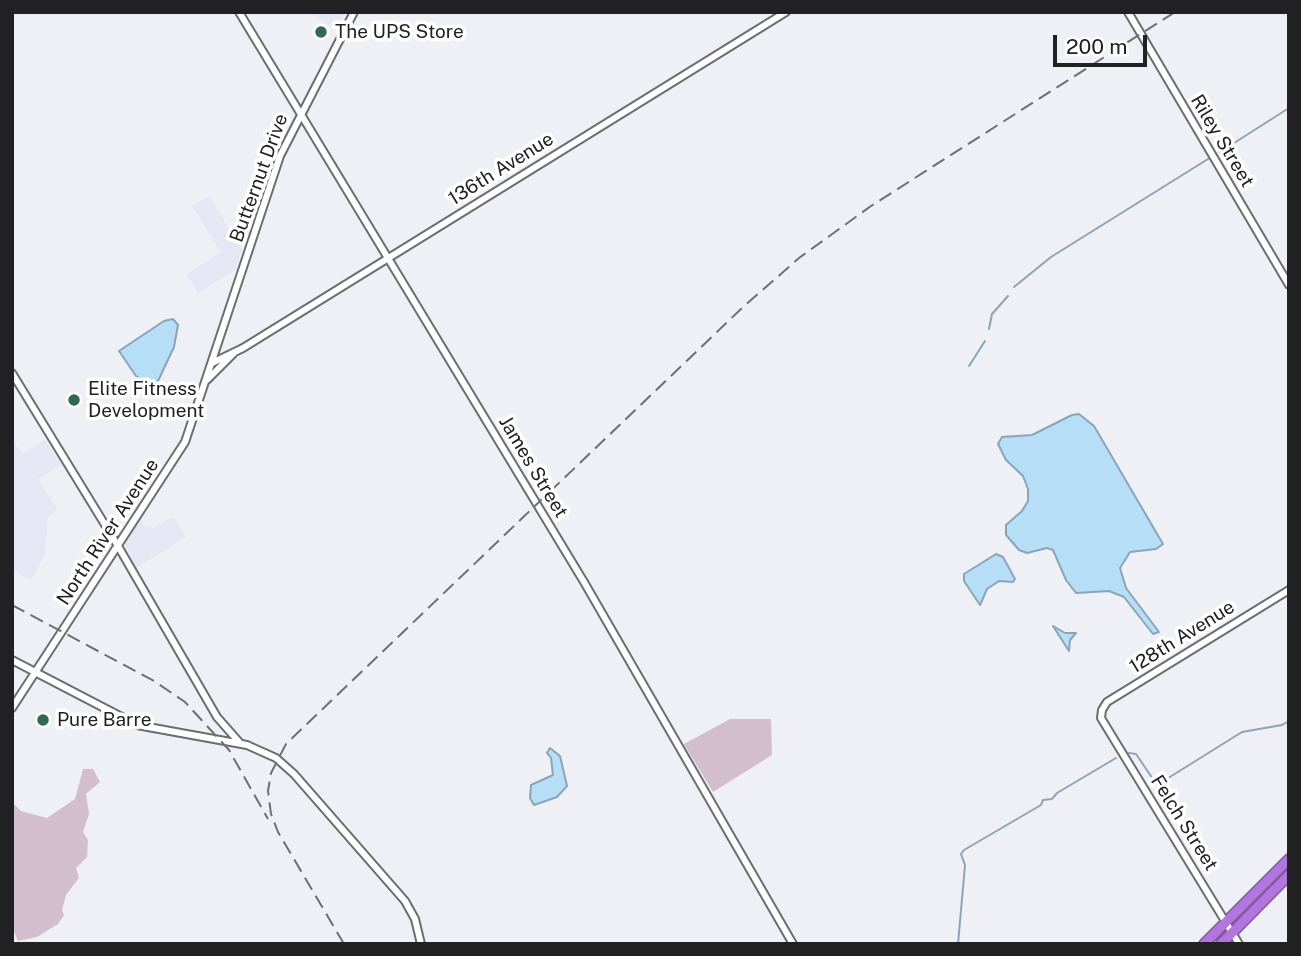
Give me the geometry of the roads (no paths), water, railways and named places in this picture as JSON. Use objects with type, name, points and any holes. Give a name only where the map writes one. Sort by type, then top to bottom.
[{"type":"highway","points":[[1204,944],[1289,859]]},
{"type":"highway","points":[[1220,944],[1289,876]]},
{"type":"street","name":"James Street","points":[[239,12],[584,582],[793,944]]},
{"type":"street","name":"Butternut Drive","points":[[212,363],[280,156],[300,112],[354,12]]},
{"type":"street","name":"136th Avenue","points":[[212,363],[233,354],[786,12]]},
{"type":"street","name":"Riley Street","points":[[1128,12],[1289,285]]},
{"type":"street","name":"136th Avenue","points":[[206,380],[233,354]]},
{"type":"street","name":"North River Avenue","points":[[12,708],[183,446],[212,363]]},
{"type":"street","points":[[12,373],[118,546],[217,717],[235,741]]},
{"type":"street","name":"128th Avenue","points":[[1101,718],[1107,702],[1289,590]]},
{"type":"street","points":[[12,660],[129,722],[155,730],[235,741],[268,753],[294,774],[405,901],[415,919],[421,944]]},
{"type":"street","name":"Felch Street","points":[[1101,718],[1239,944]]},
{"type":"water","points":[[173,319],[178,325],[174,347],[158,381],[148,384],[136,376],[119,351],[164,321]]},
{"type":"water","points":[[1079,414],[1094,426],[1163,544],[1156,549],[1130,552],[1120,568],[1126,588],[1159,632],[1153,634],[1124,597],[1109,591],[1076,593],[1066,580],[1053,550],[1047,548],[1027,553],[1019,550],[1006,535],[1006,525],[1022,511],[1028,501],[1028,489],[1023,476],[1006,460],[998,444],[1002,437],[1032,435]]},
{"type":"water","points":[[996,554],[1003,557],[1015,579],[1013,582],[999,581],[987,589],[980,605],[964,581],[964,574]]},
{"type":"water","points":[[1053,626],[1065,633],[1076,633],[1070,640],[1069,651]]},
{"type":"water","points":[[550,748],[560,756],[567,786],[557,797],[534,805],[530,798],[531,785],[553,775],[551,758],[547,753]]},
{"type":"waterway","points":[[1220,152],[1289,108]]},
{"type":"waterway","points":[[1014,287],[1051,257],[1208,159]]},
{"type":"waterway","points":[[989,329],[992,314],[1008,296]]},
{"type":"waterway","points":[[969,366],[985,341]]},
{"type":"waterway","points":[[1129,753],[1136,754],[1157,785],[1242,732],[1282,725],[1289,721]]},
{"type":"waterway","points":[[958,944],[965,865],[961,854],[964,850],[1116,758]]},
{"type":"railway","points":[[344,944],[278,832],[271,814],[268,791],[271,773],[286,744],[742,308],[799,258],[871,206],[1175,12]]},
{"type":"railway","points":[[12,605],[154,681],[185,702],[229,750],[268,819]]},
{"type":"place","name":"The UPS Store","points":[[321,32]]},
{"type":"place","name":"Elite Fitness Development","points":[[74,400]]},
{"type":"place","name":"Pure Barre","points":[[43,720]]}]
